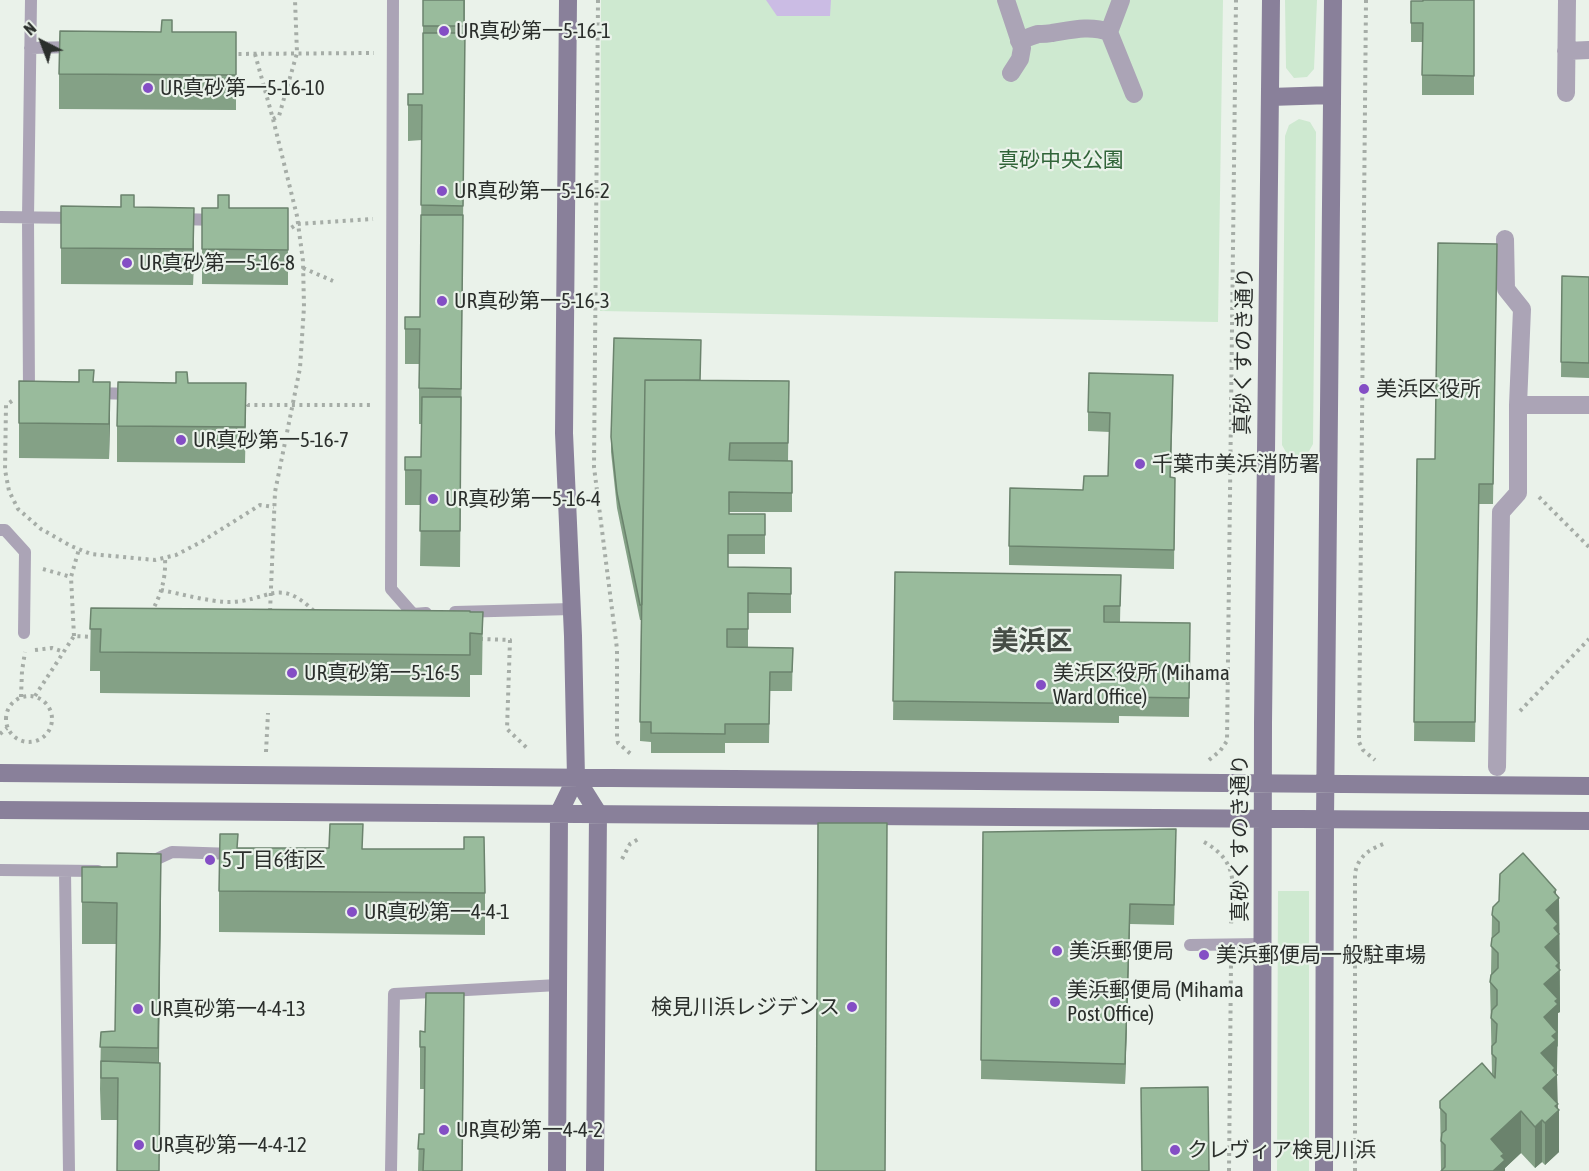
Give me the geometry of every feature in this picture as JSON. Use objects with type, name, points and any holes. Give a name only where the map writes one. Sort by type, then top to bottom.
[{"type":"street","points":[[557,1171],[560,813],[576,778],[572,609],[564,433],[568,0]]},
{"type":"street","points":[[1006,0],[1022,48],[1020,59],[1011,73]]},
{"type":"street","points":[[1121,0],[1109,32],[1134,94]]},
{"type":"street","name":"真砂くすのき通り","points":[[1262,1171],[1263,783],[1271,0]]},
{"type":"street","points":[[1324,1171],[1333,0]]},
{"type":"street","points":[[1566,93],[1567,0]]},
{"type":"street","points":[[1019,41],[1036,34],[1067,29],[1102,29],[1109,32]]},
{"type":"street","points":[[1566,51],[1589,50]]},
{"type":"street","points":[[1270,97],[1332,95]]},
{"type":"street","points":[[1497,767],[1500,512],[1518,493],[1518,405],[1522,309],[1506,289],[1505,239]]},
{"type":"street","points":[[1518,405],[1589,405]]},
{"type":"street","points":[[0,773],[1589,786]]},
{"type":"street","points":[[576,778],[598,813],[595,1171]]},
{"type":"street","points":[[0,810],[1589,821]]},
{"type":"lane","points":[[31,0],[28,218],[30,392],[53,393]]},
{"type":"lane","points":[[393,0],[391,589],[413,614],[572,609]]},
{"type":"lane","points":[[30,48],[89,46]]},
{"type":"lane","points":[[0,217],[86,218]]},
{"type":"lane","points":[[168,219],[226,220]]},
{"type":"lane","points":[[76,393],[147,394]]},
{"type":"lane","points":[[0,530],[5,530],[25,552],[24,633]]},
{"type":"lane","points":[[140,867],[172,852],[244,854]]},
{"type":"lane","points":[[0,870],[108,872]]},
{"type":"lane","points":[[64,871],[69,1171]]},
{"type":"lane","points":[[1190,945],[1263,944]]},
{"type":"lane","points":[[391,1171],[394,994],[558,985]]},
{"type":"path","points":[[273,119],[279,116],[297,53],[295,0]]},
{"type":"path","points":[[598,0],[594,467],[617,649],[616,737],[618,743],[636,760]]},
{"type":"path","points":[[1207,761],[1220,751],[1227,741],[1236,0]]},
{"type":"path","points":[[1365,0],[1359,741],[1370,757],[1379,763]]},
{"type":"path","points":[[220,54],[393,53]]},
{"type":"path","points":[[255,54],[273,119],[297,224],[303,268],[304,307],[300,368],[275,492],[270,613]]},
{"type":"path","points":[[281,228],[291,228],[297,224],[392,218]]},
{"type":"path","points":[[303,268],[333,281]]},
{"type":"path","points":[[30,392],[6,405],[5,470],[9,491],[18,509],[41,529],[79,549],[91,554],[155,560],[165,558],[201,542],[260,505],[274,507]]},
{"type":"path","points":[[241,395],[248,405],[391,404]]},
{"type":"path","points":[[1518,493],[1536,493],[1589,547]]},
{"type":"path","points":[[35,696],[74,636],[72,577],[79,549]]},
{"type":"path","points":[[150,615],[166,572],[165,558]]},
{"type":"path","points":[[25,563],[72,577]]},
{"type":"path","points":[[161,590],[228,602],[244,601],[270,593],[287,592],[307,604],[321,618]]},
{"type":"path","points":[[227,613],[228,602]]},
{"type":"path","points":[[74,636],[96,637]]},
{"type":"path","points":[[474,639],[510,640],[507,729],[528,749]]},
{"type":"path","points":[[1515,716],[1589,639]]},
{"type":"path","points":[[21,697],[22,671],[27,647],[33,650],[52,648],[64,652]]},
{"type":"path","points":[[28,695],[42,699],[52,712],[51,728],[41,739],[33,742],[25,742],[12,735],[5,721],[6,713],[14,701],[21,697],[28,695]]},
{"type":"path","points":[[266,756],[268,713]]},
{"type":"path","points":[[0,734],[7,728]]},
{"type":"path","points":[[621,866],[623,855],[630,844],[647,836]]},
{"type":"path","points":[[1202,841],[1215,848],[1232,872],[1229,1171]]},
{"type":"path","points":[[1355,1171],[1355,873],[1357,863],[1365,854],[1389,842]]},
{"type":"green space","name":"真砂中央公園","points":[[601,0],[1223,0],[1218,322],[600,311]]},
{"type":"green space","points":[[1285,0],[1317,0],[1314,69],[1307,77],[1294,78],[1286,68]]},
{"type":"green space","points":[[1299,119],[1310,122],[1316,132],[1313,444],[1308,453],[1296,458],[1287,454],[1282,445],[1285,136],[1289,125]]},
{"type":"green space","points":[[1278,891],[1309,891],[1309,1171],[1277,1171]]},
{"type":"shaded area","points":[[766,0],[831,0],[830,16],[777,16]]},
{"type":"building","points":[[423,0],[464,0],[464,26],[423,26]]},
{"type":"building","points":[[1474,0],[1474,76],[1422,75],[1423,23],[1411,23],[1411,1]]},
{"type":"building","points":[[162,20],[172,20],[172,32],[236,32],[236,75],[59,74],[60,31],[161,32]]},
{"type":"building","name":"UR真砂第一5-16-2","points":[[423,33],[465,33],[463,206],[421,205],[422,105],[408,105],[408,94],[423,94]]},
{"type":"building","points":[[121,195],[134,195],[134,207],[194,208],[193,249],[61,248],[61,206],[121,207]]},
{"type":"building","points":[[218,195],[229,195],[229,208],[288,208],[288,250],[202,249],[202,208],[218,208]]},
{"type":"building","name":"UR真砂第一5-16-3","points":[[421,215],[463,215],[461,389],[419,388],[420,329],[405,329],[405,317],[420,317]]},
{"type":"building","points":[[1438,243],[1497,244],[1493,484],[1479,484],[1475,722],[1414,722],[1417,459],[1435,459]]},
{"type":"building","points":[[1562,276],[1589,277],[1589,363],[1561,362]]},
{"type":"building","points":[[614,338],[701,340],[700,380],[645,380],[642,605],[640,605],[617,493],[611,437]]},
{"type":"building","points":[[79,370],[94,370],[93,382],[110,382],[109,424],[19,423],[19,381],[79,382]]},
{"type":"building","points":[[176,372],[187,372],[188,383],[246,383],[245,427],[117,426],[118,382],[176,383]]},
{"type":"building","name":"千葉市美浜消防署","points":[[1089,373],[1173,375],[1170,477],[1175,478],[1174,550],[1009,546],[1010,488],[1083,490],[1084,476],[1108,476],[1110,413],[1088,412]]},
{"type":"building","points":[[645,380],[789,381],[788,443],[730,443],[729,460],[792,461],[792,493],[729,492],[729,514],[765,514],[765,535],[728,535],[728,567],[791,568],[791,594],[748,593],[748,629],[727,629],[727,647],[793,648],[792,672],[770,672],[769,724],[725,724],[725,734],[651,733],[651,722],[640,722]]},
{"type":"building","name":"UR真砂第一5-16-4","points":[[422,397],[461,397],[460,531],[420,531],[421,470],[405,470],[405,457],[421,457]]},
{"type":"building","name":"美浜区役所 (Mihama Ward Office)","points":[[895,572],[1121,575],[1120,606],[1104,606],[1104,622],[1190,623],[1189,698],[1119,697],[1119,704],[893,701]]},
{"type":"building","points":[[91,608],[483,612],[482,634],[470,633],[470,655],[100,652],[101,629],[90,629]]},
{"type":"building","name":"検見川浜レジデンス","points":[[818,823],[887,823],[885,1171],[816,1171]]},
{"type":"building","points":[[330,824],[363,824],[362,849],[464,849],[464,837],[484,837],[485,893],[219,891],[220,834],[238,834],[237,848],[329,848]]},
{"type":"building","name":"美浜郵便局 (Mihama Post Office)","points":[[1176,829],[1174,905],[1130,904],[1125,1064],[981,1060],[983,832]]},
{"type":"building","name":"UR真砂第一4-4-13","points":[[117,853],[161,854],[158,1048],[100,1047],[101,1032],[115,1031],[117,903],[82,902],[82,867],[117,867]]},
{"type":"building","points":[[1523,853],[1556,890],[1554,892],[1559,898],[1546,910],[1558,924],[1554,928],[1559,934],[1545,947],[1559,963],[1556,966],[1560,970],[1544,984],[1558,999],[1555,1001],[1558,1004],[1544,1017],[1557,1032],[1552,1036],[1556,1040],[1541,1053],[1555,1068],[1553,1070],[1557,1075],[1543,1088],[1558,1104],[1555,1106],[1559,1110],[1545,1123],[1542,1120],[1535,1127],[1521,1111],[1491,1139],[1504,1154],[1501,1156],[1505,1160],[1493,1171],[1441,1171],[1445,1167],[1445,1145],[1441,1141],[1442,1133],[1446,1130],[1446,1114],[1440,1108],[1440,1101],[1482,1063],[1495,1078],[1496,1058],[1492,1054],[1492,1046],[1496,1042],[1497,1024],[1491,1018],[1492,1010],[1497,1005],[1497,990],[1490,982],[1491,975],[1498,968],[1498,953],[1491,946],[1492,938],[1499,932],[1499,922],[1492,915],[1493,907],[1499,901],[1500,874]]},
{"type":"building","name":"UR真砂第一4-4-2","points":[[426,993],[464,993],[462,1171],[423,1171],[424,1149],[418,1149],[419,1134],[424,1134],[425,1047],[420,1047],[420,1031],[425,1032]]},
{"type":"building","points":[[101,1061],[160,1063],[159,1171],[117,1171],[118,1078],[101,1078]]},
{"type":"building","points":[[1208,1087],[1209,1171],[1142,1171],[1141,1088]]},
{"type":"place","name":"UR真砂第一5-16-1","points":[[444,31]]},
{"type":"place","name":"UR真砂第一5-16-10","points":[[148,88]]},
{"type":"place","name":"UR真砂第一5-16-2","points":[[442,191]]},
{"type":"place","name":"UR真砂第一5-16-8","points":[[127,263]]},
{"type":"place","name":"UR真砂第一5-16-3","points":[[442,301]]},
{"type":"place","name":"美浜区役所","points":[[1364,389]]},
{"type":"place","name":"UR真砂第一5-16-7","points":[[181,440]]},
{"type":"place","name":"千葉市美浜消防署","points":[[1140,464]]},
{"type":"place","name":"UR真砂第一5-16-4","points":[[433,499]]},
{"type":"place","name":"UR真砂第一5-16-5","points":[[292,673]]},
{"type":"place","name":"美浜区役所 (Mihama Ward Office)","points":[[1041,685]]},
{"type":"place","name":"5丁目6街区","points":[[210,860]]},
{"type":"place","name":"UR真砂第一4-4-1","points":[[352,912]]},
{"type":"place","name":"美浜郵便局","points":[[1057,951]]},
{"type":"place","name":"美浜郵便局一般駐車場","points":[[1204,955]]},
{"type":"place","name":"美浜郵便局 (Mihama Post Office)","points":[[1055,1002]]},
{"type":"place","name":"検見川浜レジデンス","points":[[852,1007]]},
{"type":"place","name":"UR真砂第一4-4-13","points":[[138,1009]]},
{"type":"place","name":"UR真砂第一4-4-2","points":[[444,1130]]},
{"type":"place","name":"UR真砂第一4-4-12","points":[[139,1145]]},
{"type":"place","name":"クレヴィア検見川浜","points":[[1175,1150]]},
{"type":"district","name":"美浜区","points":[[1032,641]]}]
